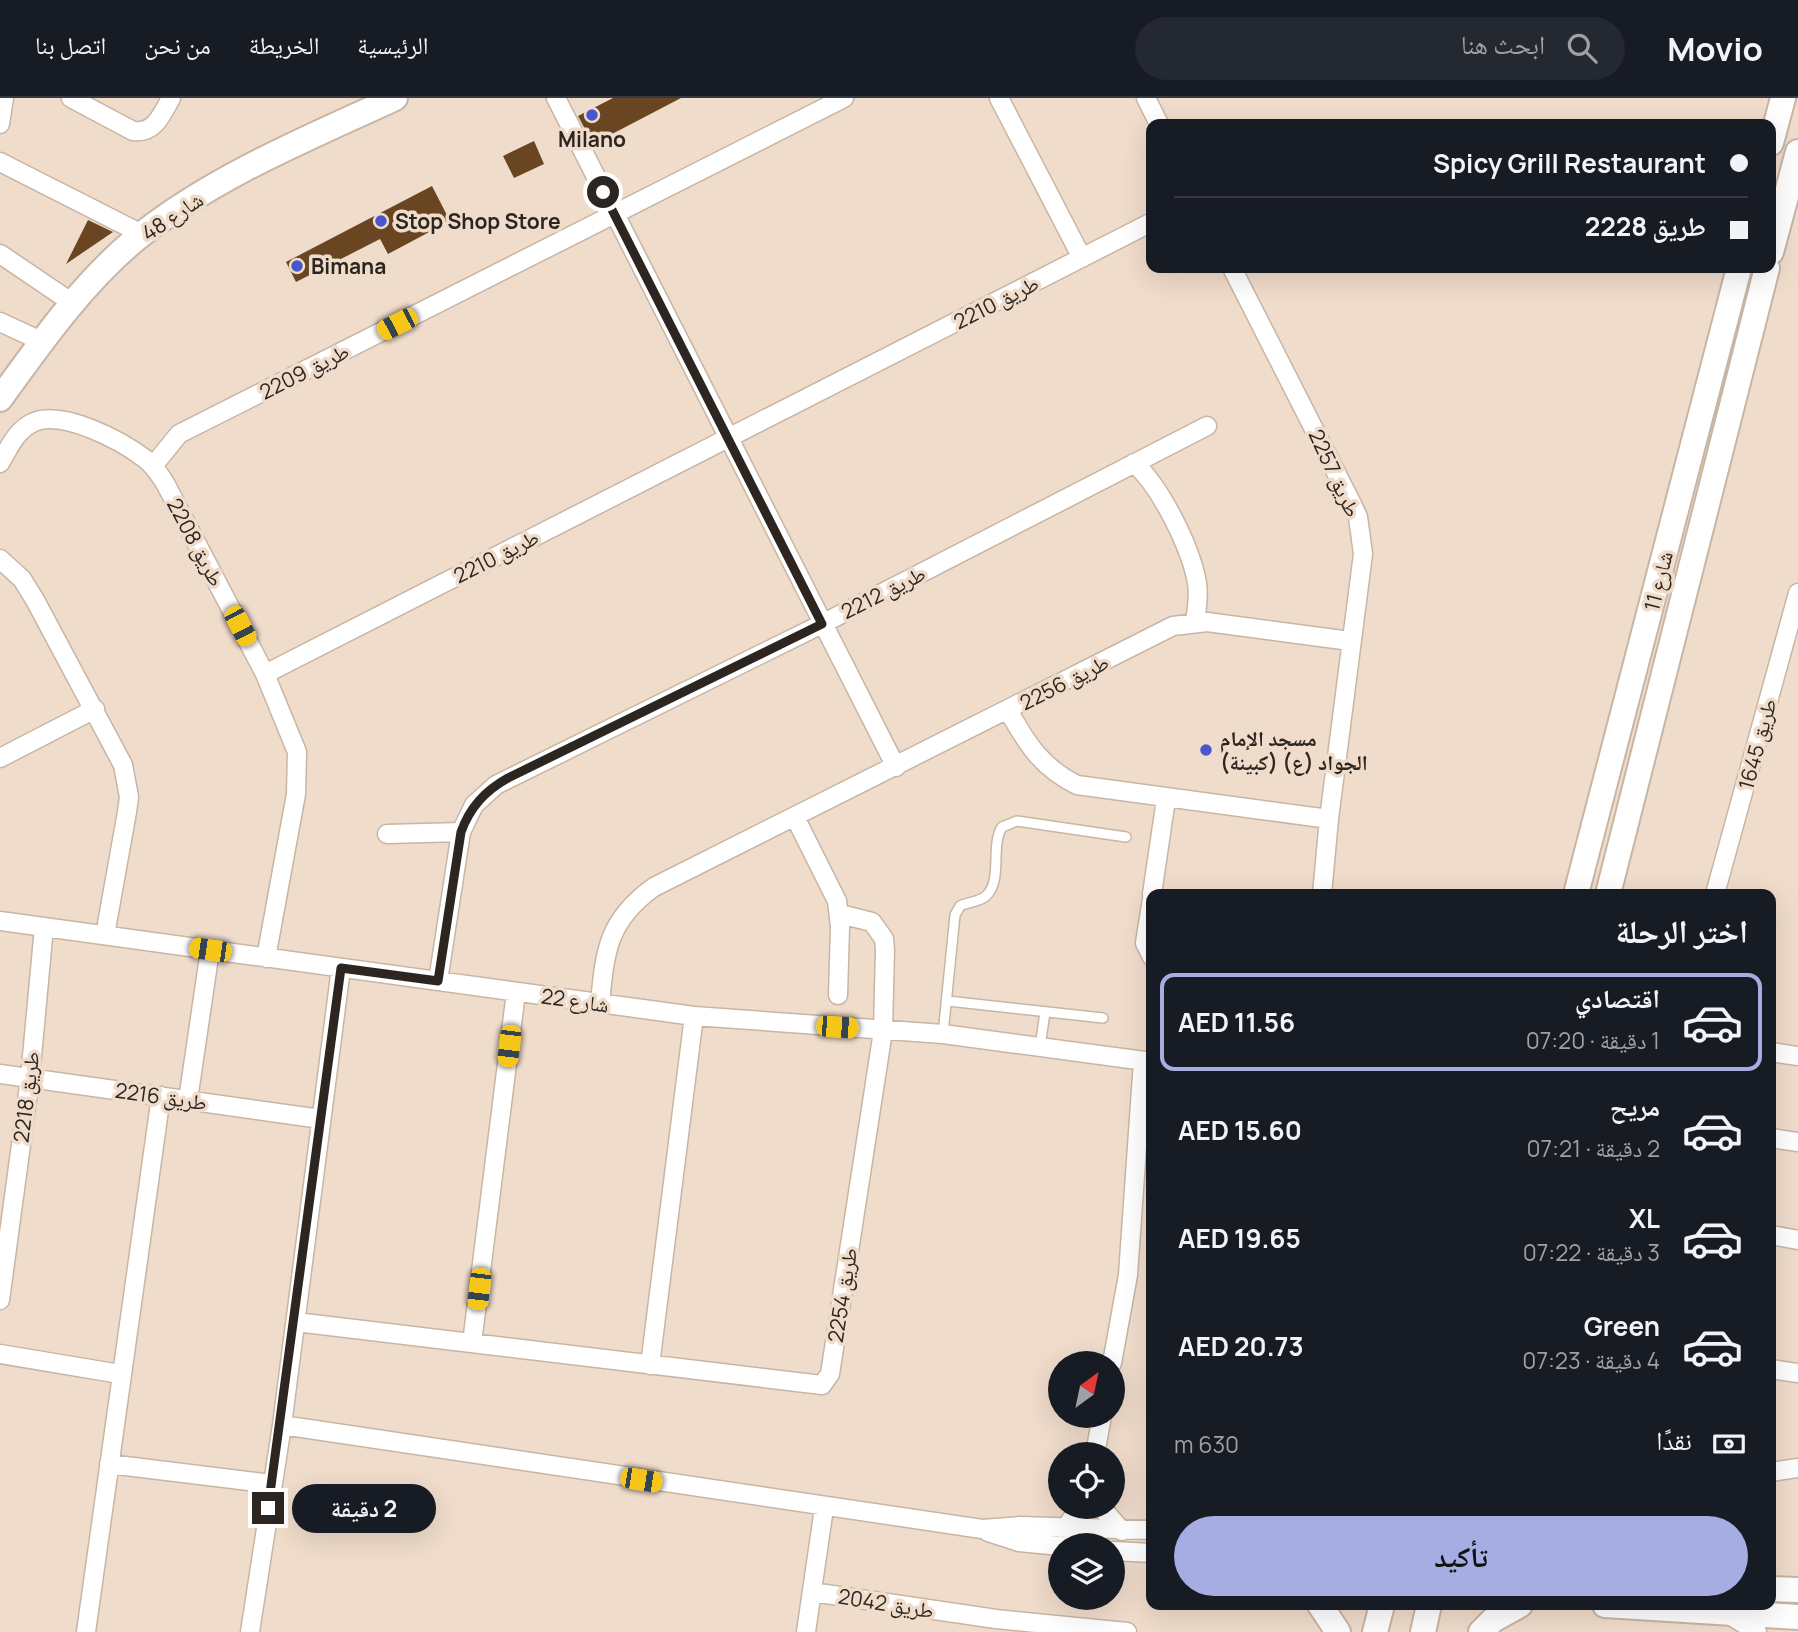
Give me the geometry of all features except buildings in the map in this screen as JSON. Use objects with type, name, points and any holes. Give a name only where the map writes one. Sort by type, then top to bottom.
[{"type":"street","points":[[71,98],[133,131],[142,132],[154,126],[171,98]]},
{"type":"street","name":"شارع 48","points":[[0,399],[74,304],[142,234],[192,200],[262,162],[395,98]]},
{"type":"street","points":[[556,98],[896,766]]},
{"type":"street","name":"طريق 2209","points":[[153,466],[179,434],[844,98]]},
{"type":"street","points":[[999,98],[1082,258]]},
{"type":"street","points":[[1146,98],[1156,119]]},
{"type":"street","points":[[1776,124],[1783,98]]},
{"type":"street","points":[[1776,234],[1797,158]]},
{"type":"street","points":[[0,162],[142,234]]},
{"type":"street","name":"طريق 2210","points":[[265,674],[1146,225]]},
{"type":"street","points":[[0,254],[74,304]]},
{"type":"street","name":"طريق 2257","points":[[1235,273],[1358,517],[1363,554],[1350,641],[1322,889]]},
{"type":"street","name":"شارع 11","points":[[1577,889],[1738,273]]},
{"type":"street","name":"شارع 11","points":[[1609,889],[1766,273]]},
{"type":"street","points":[[0,323],[43,342]]},
{"type":"street","name":"طريق 2208","points":[[0,463],[21,430],[45,419],[59,419],[92,430],[135,452],[153,466],[265,674],[293,735],[298,772],[266,958]]},
{"type":"street","name":"طريق 2212","points":[[438,981],[461,832],[474,805],[496,785],[822,624],[1207,426]]},
{"type":"street","points":[[1134,463],[1156,488],[1190,559],[1198,586],[1195,621]]},
{"type":"street","points":[[0,559],[22,579],[124,765],[129,797],[105,935]]},
{"type":"street","name":"طريق 1645","points":[[1716,889],[1798,593]]},
{"type":"street","name":"طريق 2256","points":[[600,1003],[610,937],[620,917],[635,900],[654,887],[1173,626],[1195,621],[1350,641]]},
{"type":"street","points":[[0,758],[95,709]]},
{"type":"street","points":[[1008,710],[1032,751],[1057,775],[1077,785],[1329,819]]},
{"type":"street","points":[[1153,889],[1166,799]]},
{"type":"street","points":[[795,817],[832,889],[840,914],[838,995]]},
{"type":"street","points":[[387,834],[461,832]]},
{"type":"street","points":[[840,914],[872,922],[884,939],[883,1031]]},
{"type":"street","name":"شارع 22","points":[[0,921],[694,1016],[943,1034],[1146,1062]]},
{"type":"street","name":"طريق 2218","points":[[0,1300],[1,1267],[30,1077],[44,927]]},
{"type":"street","points":[[188,1100],[210,950]]},
{"type":"street","points":[[250,1632],[282,1425],[341,968]]},
{"type":"street","points":[[472,1343],[516,992]]},
{"type":"street","points":[[650,1365],[694,1016]]},
{"type":"street","name":"طريق 2254","points":[[296,1322],[815,1386],[828,1380],[883,1031]]},
{"type":"street","points":[[1776,1053],[1798,1056]]},
{"type":"street","points":[[1114,1351],[1128,1275],[1146,1073]]},
{"type":"street","name":"طريق 2216","points":[[0,1074],[321,1119]]},
{"type":"street","points":[[86,1632],[161,1096]]},
{"type":"street","points":[[1776,1139],[1798,1142]]},
{"type":"street","points":[[1776,1236],[1798,1240]]},
{"type":"street","points":[[0,1354],[120,1374]]},
{"type":"street","points":[[1776,1370],[1798,1373]]},
{"type":"street","points":[[282,1425],[824,1508],[982,1529],[1020,1526],[1048,1534]]},
{"type":"street","points":[[108,1464],[272,1483]]},
{"type":"street","points":[[1776,1471],[1798,1468]]},
{"type":"street","points":[[806,1632],[824,1508]]},
{"type":"street","points":[[1112,1519],[1122,1531]]},
{"type":"street","points":[[1105,1533],[1146,1530]]},
{"type":"street","points":[[1125,1552],[1146,1553]]},
{"type":"street","points":[[1776,1589],[1798,1590]]},
{"type":"street","name":"طريق 2042","points":[[812,1592],[995,1626],[1127,1632]]},
{"type":"street","points":[[1324,1610],[1338,1632]]},
{"type":"street","points":[[1375,1632],[1381,1610]]},
{"type":"street","points":[[1423,1632],[1428,1610]]},
{"type":"street","points":[[1481,1632],[1493,1620],[1511,1610]]},
{"type":"street","points":[[1673,1610],[1798,1617]]},
{"type":"street","points":[[1728,1614],[1758,1632]]},
{"type":"lane","points":[[943,1034],[955,915],[960,906],[982,899],[991,889],[998,836],[1002,827],[1017,821],[1126,837]]},
{"type":"lane","points":[[948,1000],[1103,1018]]},
{"type":"lane","points":[[1040,1047],[1045,1012]]},
{"type":"place","name":"Milano","points":[[592,115]]},
{"type":"place","name":"Stop Shop Store","points":[[381,221]]},
{"type":"place","name":"Bimana","points":[[297,266]]},
{"type":"place","name":"مسجد الإمام الجواد (ع) (كبينة)","points":[[1206,750]]},
{"type":"route","points":[[268,1508],[282,1425],[341,968],[438,981],[461,832],[466,818],[484,794],[508,778],[822,624],[603,192]]}]
